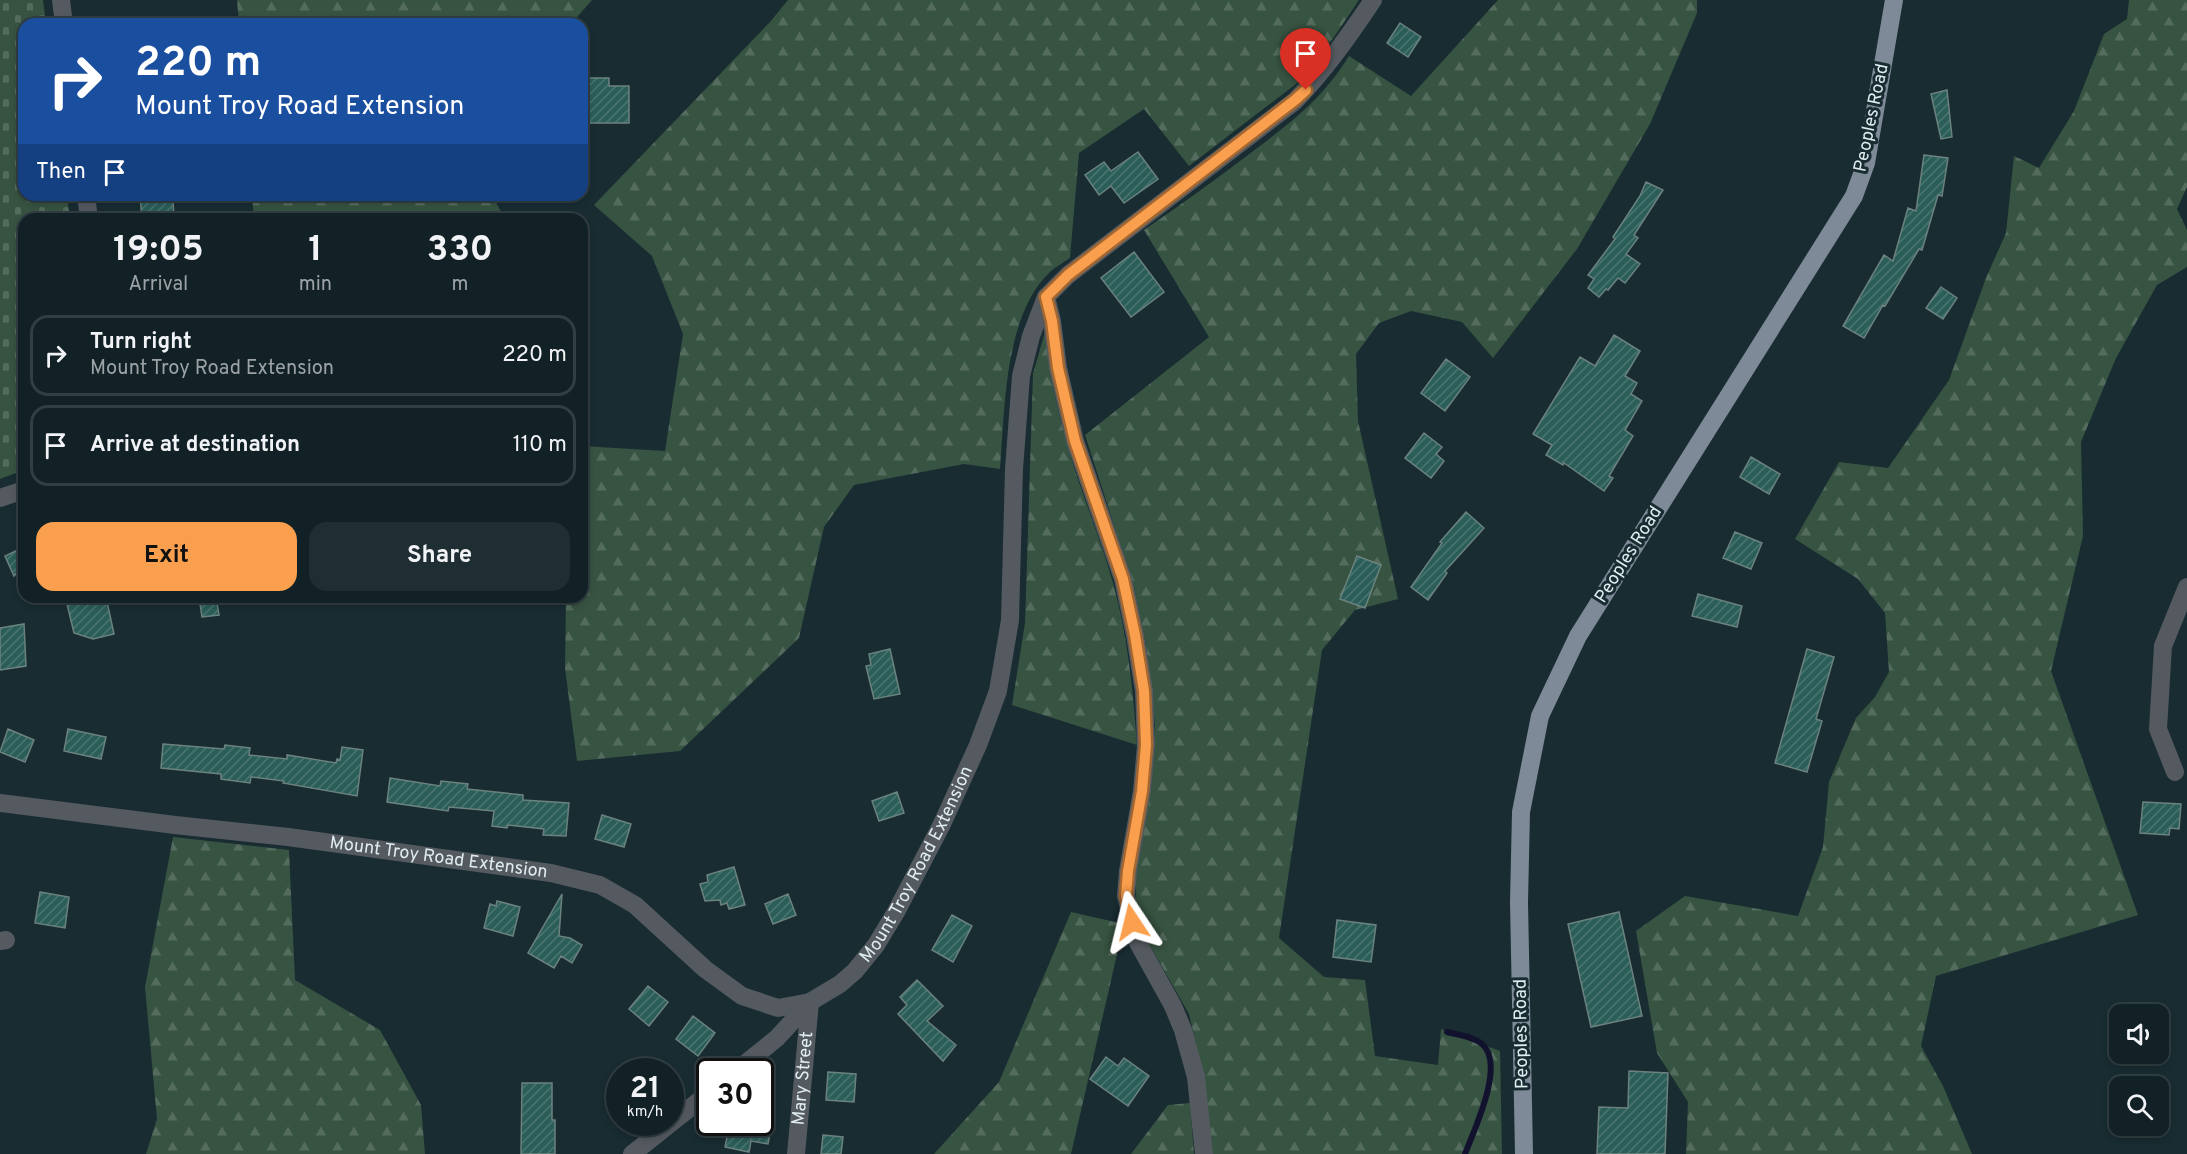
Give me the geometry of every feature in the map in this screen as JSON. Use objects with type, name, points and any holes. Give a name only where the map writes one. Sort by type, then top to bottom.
[{"type":"main road","name":"Peoples Road","points":[[1524,1154],[1519,902],[1521,812],[1540,716],[1578,636],[1854,195],[1866,163],[1894,0]]},
{"type":"street","points":[[62,0],[64,18]]},
{"type":"street","name":"Mount Troy Road Extension","points":[[0,803],[288,837],[550,873],[600,885],[635,905],[705,969],[742,996],[778,1008],[810,1002],[840,984],[855,971],[876,945],[896,912],[951,805],[978,745],[998,691],[1010,620],[1014,469],[1021,376],[1031,336],[1046,297],[1077,269],[1295,100],[1316,79],[1341,47],[1373,0]]},
{"type":"street","points":[[1046,297],[1052,321],[1058,368],[1075,441],[1123,579],[1144,691],[1146,745],[1142,791],[1126,896],[1137,941],[1184,1030],[1196,1077],[1204,1154]]},
{"type":"street","points":[[0,498],[18,492]]},
{"type":"street","points":[[2175,772],[2158,729],[2163,646],[2187,587]]},
{"type":"street","points":[[752,1058],[777,1038],[810,1002]]},
{"type":"street","name":"Mary Street","points":[[796,1154],[810,1002]]},
{"type":"street","points":[[632,1154],[696,1103]]},
{"type":"green space","points":[[0,0],[43,0],[45,18],[18,18],[18,201],[68,201],[69,213],[18,213],[18,472],[0,479]]},
{"type":"green space","points":[[237,0],[592,0],[576,18],[238,18]]},
{"type":"green space","points":[[788,0],[1359,0],[1309,74],[1189,166],[1144,109],[1079,153],[1070,258],[1051,271],[1036,289],[1024,312],[1010,364],[1000,469],[964,464],[854,485],[824,527],[799,638],[680,751],[577,761],[565,668],[566,603],[588,603],[588,446],[665,451],[683,334],[652,256],[594,205],[770,22]]},
{"type":"green space","points":[[1498,0],[1697,0],[1697,13],[1650,124],[1577,249],[1493,358],[1462,322],[1411,311],[1379,323],[1356,354],[1358,421],[1398,599],[1355,610],[1322,650],[1279,938],[1324,977],[1365,980],[1375,1056],[1438,1065],[1441,1029],[1500,1051],[1502,1154],[1210,1154],[1196,1045],[1189,1014],[1145,937],[1136,908],[1136,871],[1151,789],[1155,725],[1146,645],[1134,587],[1085,435],[1209,337],[1144,230],[1291,121],[1316,99],[1349,56],[1411,96]]},
{"type":"green space","points":[[2129,0],[2187,0],[2187,187],[2177,209],[2187,230],[2187,267],[2157,285],[2116,358],[2081,442],[2083,536],[2051,671],[2138,915],[1936,976],[1921,1046],[1943,1086],[1972,1154],[1686,1154],[1688,1102],[1657,1053],[1636,931],[1685,896],[1798,916],[1823,847],[1829,782],[1856,718],[1875,697],[1889,672],[1885,613],[1858,579],[1795,539],[1839,462],[1888,468],[1949,380],[1986,278],[2006,233],[2014,156],[2039,168],[2074,111],[2104,34],[2127,19]]},
{"type":"green space","points":[[252,201],[495,201],[502,213],[254,213]]},
{"type":"green space","points":[[1045,332],[1054,388],[1067,444],[1108,565],[1123,623],[1137,745],[1012,705],[1025,623],[1033,374]]},
{"type":"green space","points":[[173,837],[289,850],[295,980],[380,1030],[421,1105],[425,1154],[146,1154],[157,1119],[145,987]]},
{"type":"green space","points":[[1071,912],[1124,924],[1071,1154],[934,1154],[999,1082]]},
{"type":"green space","points":[[1190,1103],[1194,1154],[1131,1154],[1168,1105]]},
{"type":"building","points":[[1400,23],[1421,37],[1408,57],[1387,43]]},
{"type":"building","points":[[588,78],[609,78],[609,86],[629,86],[629,123],[588,123]]},
{"type":"building","points":[[1947,90],[1952,137],[1941,139],[1931,94]]},
{"type":"building","points":[[1138,152],[1158,179],[1124,203],[1111,186],[1099,195],[1085,175],[1104,162],[1111,171]]},
{"type":"building","points":[[1924,155],[1948,158],[1942,196],[1938,195],[1922,250],[1919,249],[1864,338],[1843,326],[1884,255],[1893,261],[1908,208],[1916,211]]},
{"type":"building","points":[[1646,182],[1663,190],[1634,235],[1638,238],[1626,254],[1640,264],[1625,283],[1618,278],[1599,297],[1588,288],[1594,279],[1588,275],[1615,239],[1613,237],[1640,196]]},
{"type":"building","points":[[140,201],[173,201],[174,213],[142,213]]},
{"type":"building","points":[[1134,252],[1164,292],[1131,317],[1101,278]]},
{"type":"building","points":[[1941,287],[1957,298],[1943,319],[1926,308]]},
{"type":"building","points":[[1614,335],[1640,351],[1625,376],[1637,383],[1631,394],[1642,401],[1625,430],[1633,436],[1609,476],[1613,478],[1604,491],[1564,463],[1563,465],[1546,455],[1552,445],[1533,434],[1580,357],[1595,366]]},
{"type":"building","points":[[1446,359],[1470,377],[1445,411],[1421,393]]},
{"type":"building","points":[[1424,433],[1442,447],[1436,454],[1444,461],[1431,478],[1405,458]]},
{"type":"building","points":[[1751,457],[1780,474],[1769,494],[1740,477]]},
{"type":"building","points":[[1466,512],[1484,528],[1445,571],[1447,573],[1428,600],[1411,587],[1442,543],[1440,542]]},
{"type":"building","points":[[1735,532],[1762,543],[1751,569],[1723,558]]},
{"type":"building","points":[[18,550],[18,571],[14,576],[5,556]]},
{"type":"building","points":[[1357,556],[1381,565],[1365,608],[1340,599]]},
{"type":"building","points":[[1698,594],[1742,606],[1737,627],[1692,616]]},
{"type":"building","points":[[107,603],[114,634],[93,639],[74,633],[67,604]]},
{"type":"building","points":[[200,603],[217,603],[219,615],[202,617]]},
{"type":"building","points":[[24,624],[26,666],[0,670],[0,628]]},
{"type":"building","points":[[890,649],[900,694],[874,699],[866,666],[871,665],[869,654]]},
{"type":"building","points":[[1807,649],[1834,657],[1816,719],[1822,721],[1807,772],[1775,763]]},
{"type":"building","points":[[8,729],[34,740],[25,762],[0,752]]},
{"type":"building","points":[[68,729],[106,737],[101,759],[64,751]]},
{"type":"building","points":[[163,744],[224,749],[225,745],[250,748],[249,755],[287,759],[287,755],[336,763],[337,759],[340,760],[342,747],[363,750],[357,796],[283,783],[284,781],[251,777],[250,783],[221,779],[221,774],[161,768]]},
{"type":"building","points":[[390,778],[440,786],[441,781],[468,784],[467,789],[523,795],[523,800],[569,803],[566,836],[543,835],[544,829],[508,825],[507,828],[492,826],[494,811],[449,807],[448,811],[387,802]]},
{"type":"building","points":[[897,792],[904,813],[879,821],[872,801]]},
{"type":"building","points":[[2143,802],[2181,804],[2179,829],[2170,828],[2169,835],[2140,833]]},
{"type":"building","points":[[602,815],[631,824],[624,847],[595,839]]},
{"type":"building","points":[[734,867],[745,905],[729,909],[727,903],[721,905],[720,900],[705,901],[700,884],[708,882],[707,875]]},
{"type":"building","points":[[40,892],[69,897],[65,928],[35,923]]},
{"type":"building","points":[[562,894],[559,936],[570,938],[582,945],[572,963],[561,956],[554,968],[528,953]]},
{"type":"building","points":[[788,894],[796,915],[773,924],[765,904]]},
{"type":"building","points":[[497,901],[520,907],[513,936],[484,928],[490,904],[496,906]]},
{"type":"building","points":[[1619,912],[1642,1016],[1591,1027],[1568,924]]},
{"type":"building","points":[[952,915],[972,926],[953,962],[932,950]]},
{"type":"building","points":[[1337,920],[1376,925],[1371,962],[1333,957]]},
{"type":"building","points":[[917,980],[943,1006],[927,1021],[956,1045],[943,1061],[898,1014],[907,1005],[900,997]]},
{"type":"building","points":[[648,986],[668,1002],[649,1026],[629,1009]]},
{"type":"building","points":[[693,1016],[715,1033],[698,1056],[676,1039]]},
{"type":"building","points":[[1106,1057],[1118,1066],[1124,1058],[1149,1076],[1128,1106],[1090,1079]]},
{"type":"building","points":[[1629,1071],[1668,1073],[1665,1154],[1597,1154],[1599,1107],[1628,1108]]},
{"type":"building","points":[[828,1072],[856,1074],[854,1102],[826,1100]]},
{"type":"building","points":[[522,1083],[552,1083],[555,1154],[521,1154]]},
{"type":"building","points":[[823,1135],[843,1137],[841,1154],[821,1154]]},
{"type":"building","points":[[727,1136],[769,1136],[768,1144],[751,1141],[749,1152],[725,1147]]},
{"type":"waterway","points":[[1447,1032],[1470,1037],[1482,1044],[1489,1053],[1491,1066],[1486,1098],[1465,1154]]},
{"type":"route","points":[[1132,922],[1126,896],[1142,791],[1146,745],[1144,691],[1123,579],[1075,441],[1058,368],[1052,321],[1046,297],[1068,275],[1306,90]]}]
